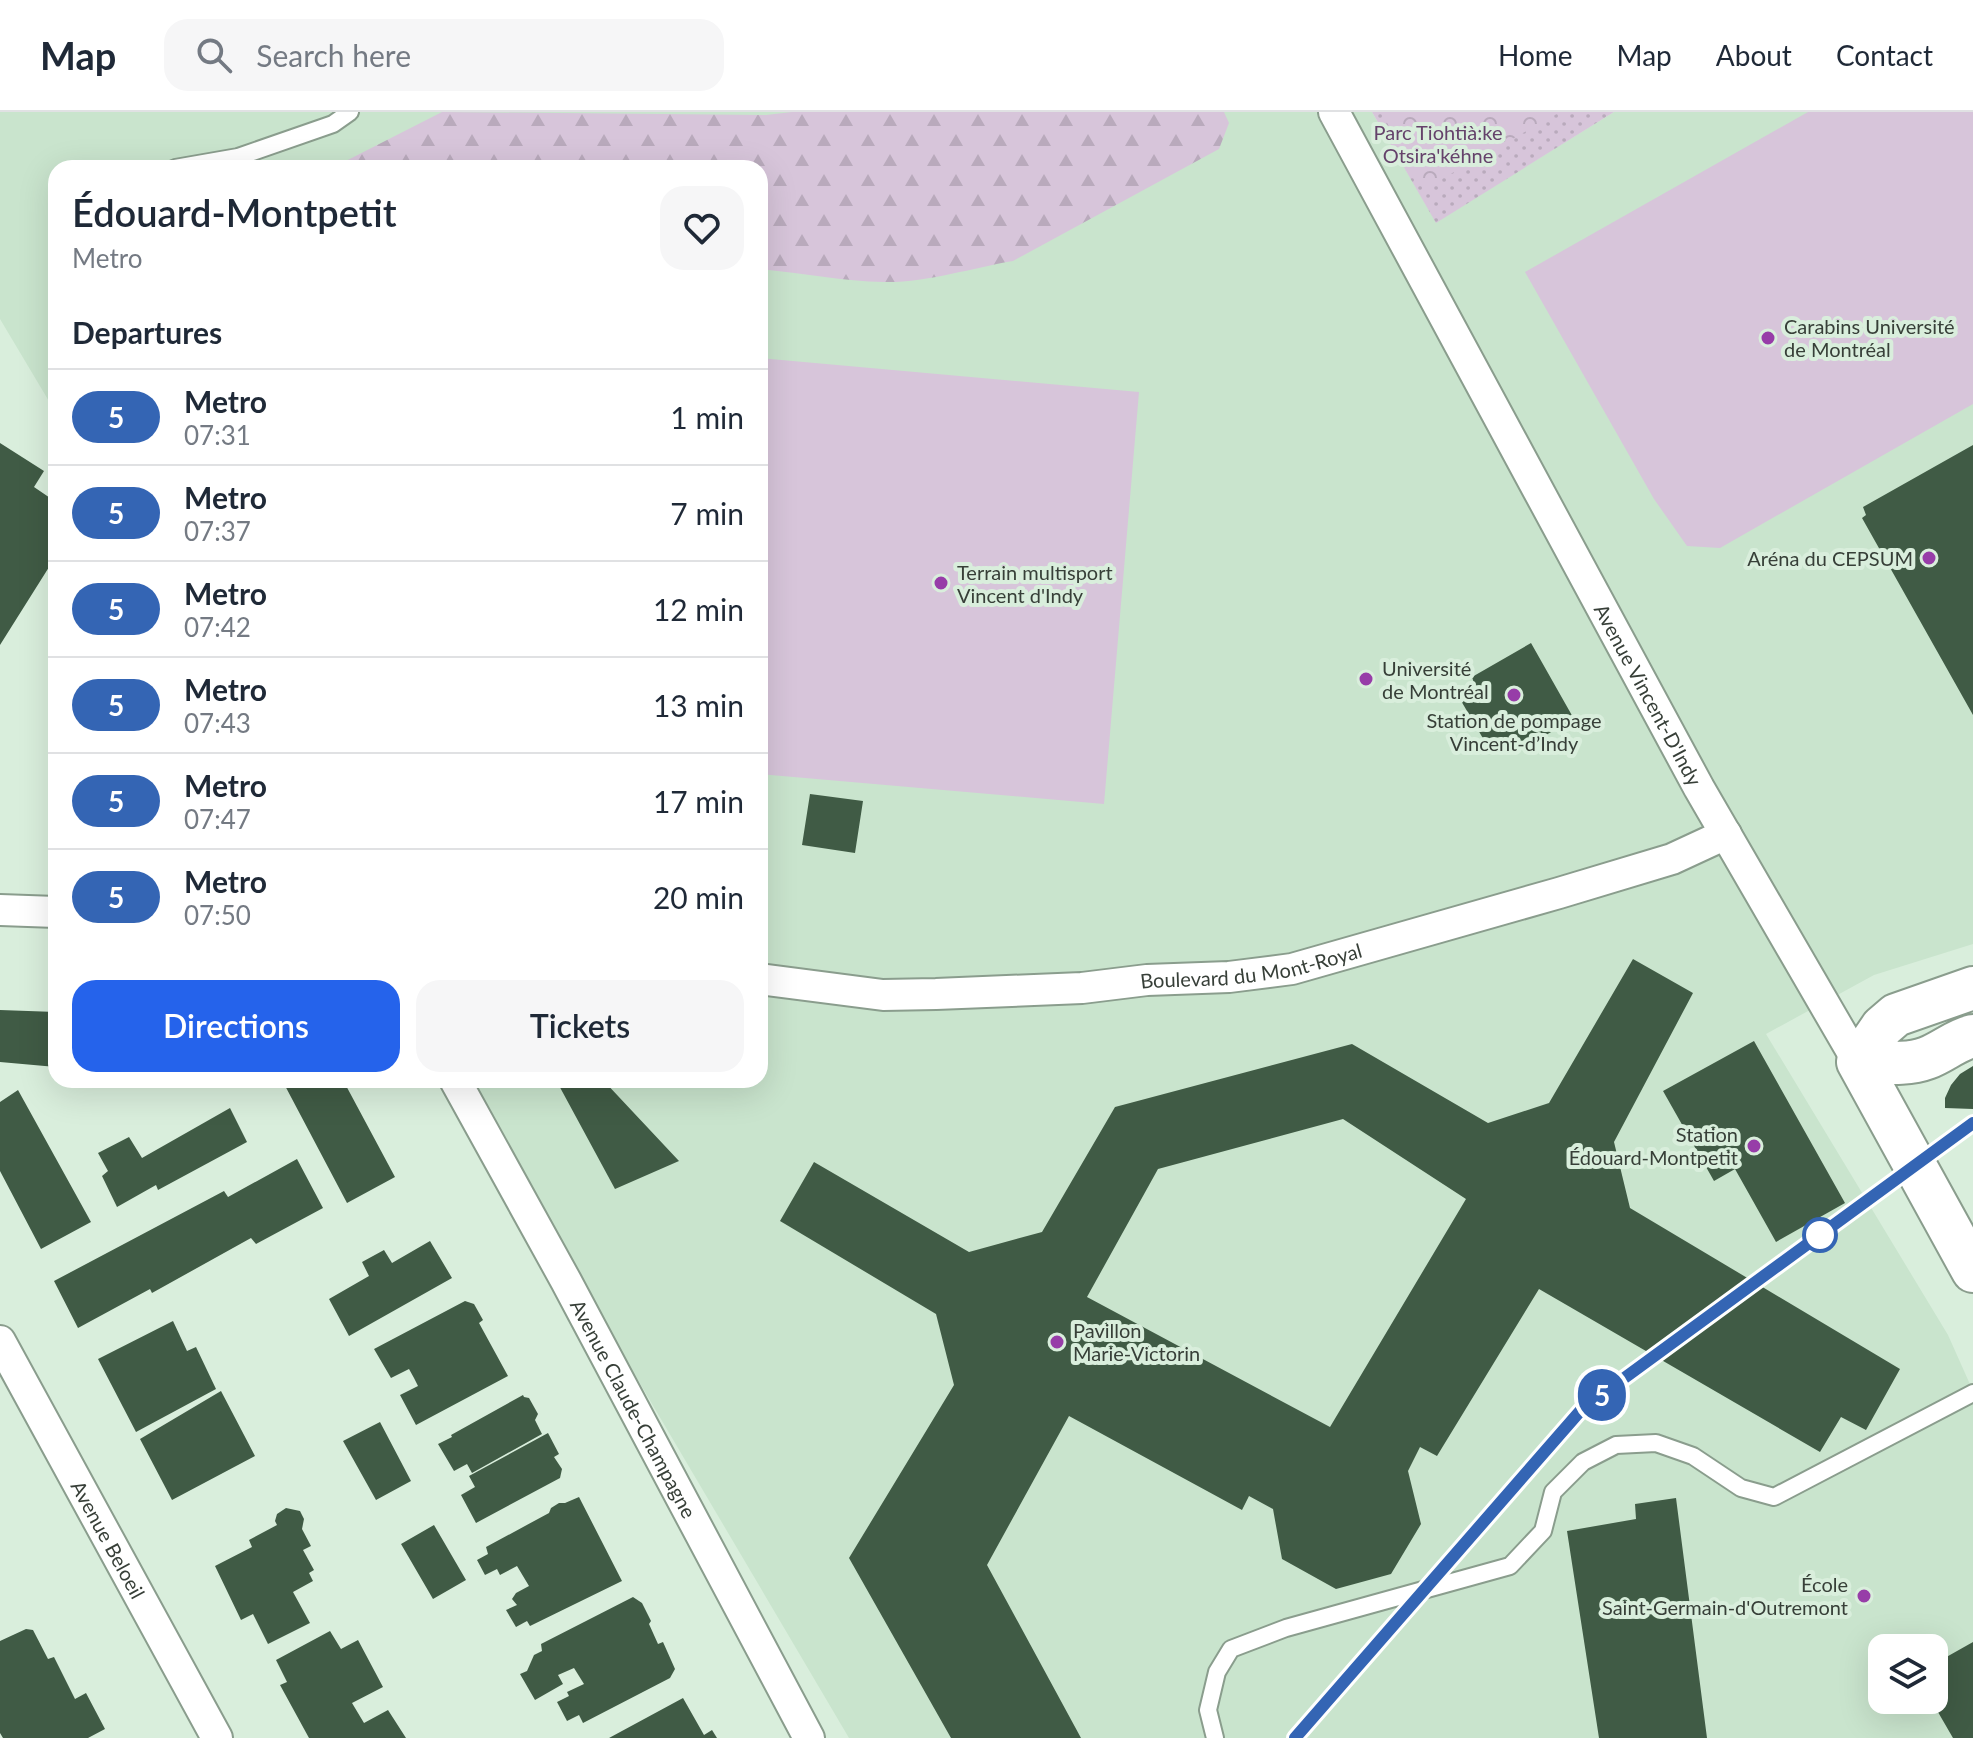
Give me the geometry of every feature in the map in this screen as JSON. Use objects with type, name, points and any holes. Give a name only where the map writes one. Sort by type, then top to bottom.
[{"type":"street","name":"Avenue Vincent-D'Indy","points":[[1334,112],[1726,834],[1858,1062],[1973,1271]]},
{"type":"street","name":"Boulevard du Mont-Royal","points":[[768,980],[883,995],[936,994],[1082,988],[1292,969],[1672,859],[1726,834]]},
{"type":"street","points":[[0,910],[48,912]]},
{"type":"street","points":[[1858,1062],[1882,1027],[1896,1015],[1973,988]]},
{"type":"street","points":[[1858,1062],[1907,1063],[1926,1059],[1973,1036]]},
{"type":"street","name":"Avenue Claude-Champagne","points":[[459,1088],[566,1281],[809,1738]]},
{"type":"street","name":"Avenue Beloeil","points":[[0,1341],[217,1738]]},
{"type":"lane","points":[[221,160],[333,124],[350,112]]},
{"type":"lane","points":[[1215,1738],[1208,1710],[1217,1672],[1231,1649],[1286,1628],[1510,1566],[1543,1531],[1553,1492],[1583,1462],[1616,1445],[1656,1443],[1693,1456],[1741,1488],[1774,1497],[1973,1393]]},
{"type":"shaded area","name":"Université de Montréal","points":[[0,112],[1372,112],[1436,222],[1614,112],[1973,112],[1973,944],[1874,975],[1766,1034],[1948,1335],[1973,1391],[1973,1738],[849,1738],[466,1088],[768,1088],[768,160],[48,160],[48,400],[0,319]]},
{"type":"green space","points":[[442,112],[766,115],[792,112],[1224,112],[1229,123],[1219,149],[1013,261],[900,282],[838,279],[768,270],[768,160],[348,160]]},
{"type":"green space","points":[[1372,112],[1614,112],[1436,223]]},
{"type":"green space","name":"Parc Tiohtià:ke Otsira'kéhne","points":[[1381,112],[1560,112],[1424,189]]},
{"type":"green space","name":"Carabins Université de Montréal","points":[[1808,112],[1973,112],[1973,404],[1720,548],[1687,546],[1654,499],[1525,272]]},
{"type":"green space","name":"Terrain multisport Vincent d'Indy","points":[[768,359],[1139,392],[1104,804],[768,775]]},
{"type":"building","points":[[0,443],[44,471],[34,487],[48,497],[48,569],[0,645]]},
{"type":"building","name":"Aréna du CEPSUM","points":[[1973,445],[1973,715],[1862,518],[1866,515],[1863,507]]},
{"type":"building","name":"Station de pompage Vincent-d’Indy","points":[[1531,643],[1574,719],[1516,752],[1507,737],[1488,747],[1460,699],[1477,692],[1472,677]]},
{"type":"building","points":[[810,794],[863,801],[855,853],[802,845]]},
{"type":"building","name":"Pavillon Marie-Victorin","points":[[1633,959],[1693,993],[1614,1142],[1630,1208],[1900,1369],[1866,1430],[1841,1417],[1820,1452],[1539,1289],[1437,1456],[1420,1447],[1408,1471],[1421,1524],[1391,1574],[1336,1589],[1282,1559],[1273,1509],[1249,1496],[1242,1510],[1069,1416],[987,1565],[1081,1738],[951,1738],[849,1558],[954,1385],[936,1314],[780,1221],[814,1162],[969,1252],[1042,1232],[1115,1107],[1352,1044],[1488,1123],[1549,1103]],"holes":[[[1343,1119],[1466,1199],[1330,1427],[1087,1297],[1158,1169]]]},
{"type":"building","points":[[0,1010],[48,1012],[48,1066],[0,1062]]},
{"type":"building","name":"Station Édouard-Montpetit","points":[[1754,1041],[1845,1203],[1776,1242],[1735,1169],[1714,1181],[1663,1091]]},
{"type":"building","points":[[1973,1066],[1973,1109],[1945,1108],[1945,1098],[1951,1085],[1960,1074]]},
{"type":"building","points":[[286,1088],[347,1088],[395,1177],[347,1203]]},
{"type":"building","points":[[560,1088],[611,1088],[679,1161],[615,1189]]},
{"type":"building","points":[[18,1090],[91,1222],[41,1249],[0,1171],[0,1102]]},
{"type":"building","points":[[230,1108],[247,1142],[158,1190],[156,1185],[117,1207],[102,1176],[108,1171],[98,1153],[129,1137],[142,1158]]},
{"type":"building","points":[[297,1159],[323,1208],[256,1244],[251,1238],[152,1293],[150,1289],[78,1328],[54,1281],[224,1191],[228,1197]]},
{"type":"building","points":[[430,1241],[452,1278],[349,1336],[329,1299],[369,1276],[362,1262],[384,1250],[392,1263]]},
{"type":"building","points":[[465,1301],[474,1304],[483,1320],[479,1323],[508,1376],[416,1425],[400,1395],[418,1386],[414,1378],[409,1369],[391,1378],[374,1349]]},
{"type":"building","points":[[173,1321],[187,1351],[196,1347],[216,1389],[136,1432],[98,1359]]},
{"type":"building","points":[[221,1391],[255,1456],[172,1500],[140,1439]]},
{"type":"building","points":[[523,1395],[529,1398],[538,1414],[535,1420],[542,1434],[472,1473],[467,1464],[454,1471],[438,1444]]},
{"type":"building","points":[[380,1422],[411,1481],[376,1500],[343,1441]]},
{"type":"building","points":[[548,1433],[559,1454],[554,1457],[562,1469],[560,1478],[476,1523],[461,1495],[475,1487],[469,1476]]},
{"type":"building","points":[[579,1497],[622,1581],[530,1626],[527,1621],[516,1627],[506,1610],[517,1605],[512,1599],[516,1593],[529,1586],[517,1566],[500,1575],[497,1569],[485,1575],[477,1560],[488,1554],[486,1547],[549,1513],[559,1503]]},
{"type":"building","points":[[1676,1498],[1707,1738],[1599,1738],[1567,1531],[1636,1519],[1635,1504]]},
{"type":"building","points":[[286,1508],[300,1511],[304,1519],[302,1529],[311,1546],[303,1550],[314,1570],[309,1573],[313,1581],[293,1592],[310,1623],[268,1644],[253,1614],[241,1620],[215,1566],[252,1547],[249,1540],[277,1525],[277,1514]]},
{"type":"building","points":[[434,1525],[466,1580],[433,1599],[401,1544]]},
{"type":"building","points":[[633,1597],[642,1603],[658,1644],[663,1642],[675,1669],[670,1678],[583,1723],[579,1715],[567,1721],[557,1702],[569,1696],[567,1692],[584,1684],[574,1668],[558,1675],[563,1684],[535,1700],[520,1674],[527,1671],[534,1655],[542,1651],[541,1644]]},
{"type":"building","points":[[26,1629],[33,1630],[48,1659],[54,1657],[75,1699],[86,1693],[105,1729],[88,1738],[3,1738],[0,1733],[0,1641]]},
{"type":"building","points":[[330,1631],[341,1649],[358,1640],[383,1687],[352,1703],[364,1723],[388,1710],[406,1738],[309,1738],[280,1685],[287,1682],[276,1660]]},
{"type":"building","points":[[1973,1642],[1973,1738],[1953,1738],[1939,1714],[1948,1714],[1948,1656]]},
{"type":"building","points":[[683,1698],[704,1735],[712,1730],[717,1738],[609,1738]]},
{"type":"metro line","name":"5","points":[[1295,1738],[1582,1409],[1973,1123]]},
{"type":"place","name":"Carabins Université de Montréal","points":[[1768,338]]},
{"type":"place","name":"Aréna du CEPSUM","points":[[1929,558]]},
{"type":"place","name":"Terrain multisport Vincent d'Indy","points":[[941,583]]},
{"type":"place","name":"Université de Montréal","points":[[1366,679]]},
{"type":"place","name":"Station de pompage Vincent-d’Indy","points":[[1514,695]]},
{"type":"place","name":"Station Édouard-Montpetit","points":[[1754,1146]]},
{"type":"place","name":"Pavillon Marie-Victorin","points":[[1057,1342]]},
{"type":"place","name":"École Saint-Germain-d'Outremont","points":[[1864,1596]]}]
